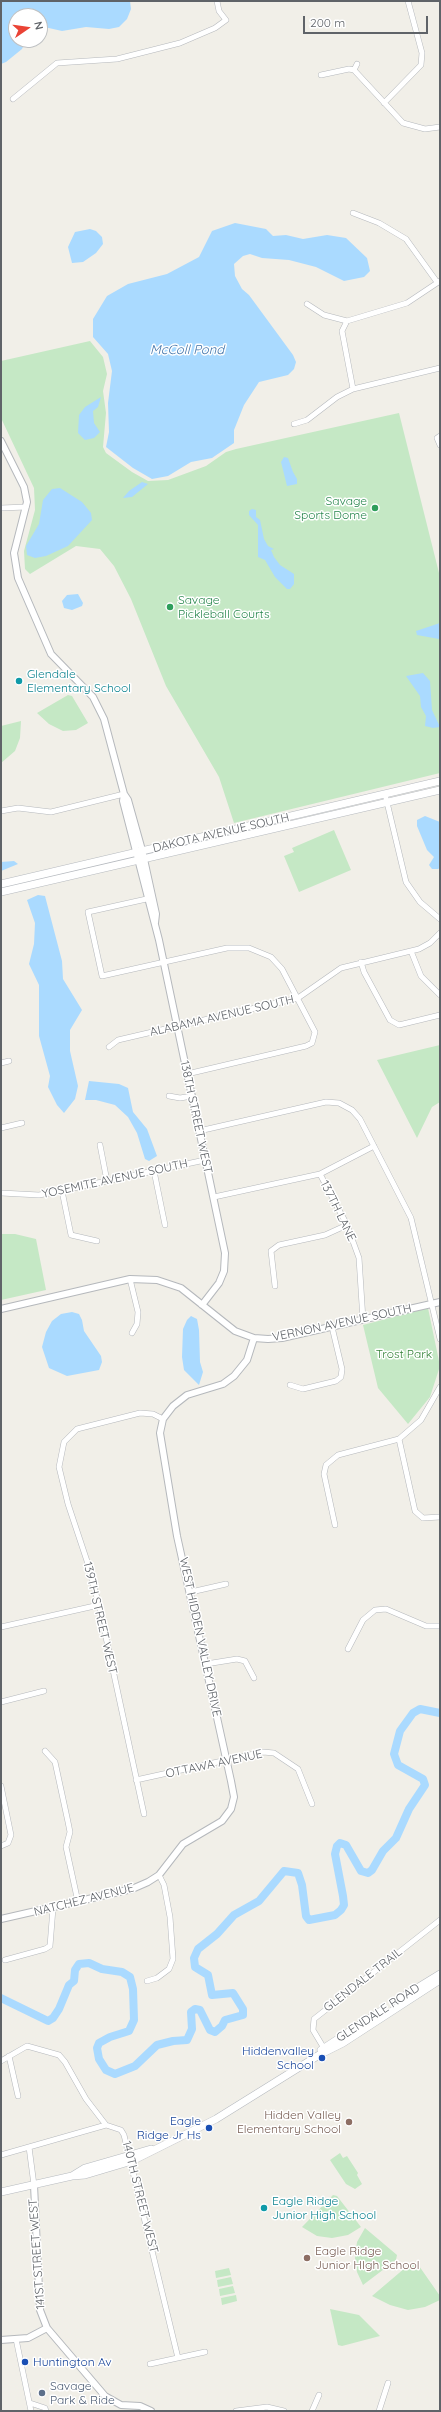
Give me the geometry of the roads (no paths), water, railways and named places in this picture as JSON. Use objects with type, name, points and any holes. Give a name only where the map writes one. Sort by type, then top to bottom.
[{"type":"main road","name":"DAKOTA AVENUE SOUTH","points":[[1,884],[440,781]]},
{"type":"main road","name":"DAKOTA AVENUE SOUTH","points":[[1,892],[440,790]]},
{"type":"main road","name":"GLENDALE ROAD","points":[[1,2192],[72,2176],[80,2170],[131,2157],[216,2119],[440,1974]]},
{"type":"main road","name":"GLENDALE ROAD","points":[[323,2051],[342,2043],[440,1980]]},
{"type":"street","points":[[13,99],[57,63],[117,59],[180,43],[209,30],[226,20],[219,11],[216,1]]},
{"type":"street","points":[[384,103],[421,65],[422,53],[408,1]]},
{"type":"street","points":[[354,70],[357,64]]},
{"type":"street","points":[[321,75],[349,69],[354,70],[403,123],[425,129],[440,127]]},
{"type":"street","points":[[307,304],[324,315],[347,322],[407,303],[438,281],[406,239],[379,223],[353,213]]},
{"type":"street","points":[[347,322],[342,331],[353,389]]},
{"type":"street","points":[[294,424],[307,420],[337,397],[353,389],[440,368]]},
{"type":"street","points":[[440,436],[437,438],[440,446]]},
{"type":"street","points":[[1,441],[24,487],[26,507],[1,508]]},
{"type":"street","name":"138TH STREET WEST","points":[[26,507],[14,553],[18,578],[51,654],[80,683],[97,703],[106,727],[124,794],[128,800],[140,860],[150,898],[156,914],[155,924],[225,1253],[225,1265],[219,1283],[202,1305]]},
{"type":"street","points":[[1,811],[18,808],[55,812],[124,794]]},
{"type":"street","points":[[385,794],[406,882],[420,902],[440,919]]},
{"type":"street","points":[[150,898],[88,912],[102,976],[232,948],[249,948],[271,957],[282,969],[315,1032],[312,1043],[306,1046],[187,1074]]},
{"type":"street","name":"ALABAMA AVENUE SOUTH","points":[[109,1047],[118,1040],[298,998],[336,971],[361,962],[411,951],[430,943],[440,932]]},
{"type":"street","points":[[411,951],[421,976],[440,995]]},
{"type":"street","points":[[361,962],[364,972],[390,1020],[399,1025],[440,1015]]},
{"type":"street","points":[[1,1063],[9,1061]]},
{"type":"street","points":[[169,1096],[180,1098],[192,1096]]},
{"type":"street","points":[[199,1131],[326,1102],[347,1106],[360,1119],[411,1218],[440,1339]]},
{"type":"street","points":[[1,1128],[22,1123]]},
{"type":"street","points":[[100,1145],[107,1181]]},
{"type":"street","points":[[214,1197],[320,1174],[374,1146]]},
{"type":"street","name":"YOSEMITE AVENUE SOUTH","points":[[1,1193],[39,1195],[205,1160]]},
{"type":"street","points":[[154,1171],[165,1225]]},
{"type":"street","name":"137TH LANE","points":[[320,1174],[347,1225],[359,1258],[363,1320]]},
{"type":"street","points":[[62,1191],[71,1235],[97,1241]]},
{"type":"street","points":[[274,1286],[271,1250],[278,1245],[325,1236],[347,1225]]},
{"type":"street","points":[[130,1279],[138,1312],[137,1324],[132,1334]]},
{"type":"street","name":"VERNON AVENUE SOUTH","points":[[1,1309],[130,1279],[157,1280],[181,1288],[235,1331],[254,1338],[282,1338],[440,1302]]},
{"type":"street","points":[[290,1385],[303,1389],[336,1381],[341,1377],[342,1369],[332,1327]]},
{"type":"street","points":[[163,1419],[173,1406],[187,1395],[223,1384],[234,1376],[247,1360],[254,1338]]},
{"type":"street","points":[[335,1525],[324,1474],[326,1465],[338,1456],[399,1439],[421,1420],[440,1387]]},
{"type":"street","name":"139TH STREET WEST","points":[[144,1814],[99,1605],[87,1561],[68,1504],[59,1467],[64,1442],[77,1429],[140,1413],[154,1414],[163,1419]]},
{"type":"street","name":"WEST HIDDEN VALLEY DRIVE","points":[[163,1419],[160,1433],[160,1446],[234,1797],[231,1809],[222,1820],[194,1836]]},
{"type":"street","points":[[399,1439],[415,1511],[422,1518],[440,1517]]},
{"type":"street","points":[[191,1592],[226,1584]]},
{"type":"street","points":[[1,1627],[99,1605]]},
{"type":"street","points":[[348,1649],[363,1620],[375,1610],[386,1609],[420,1624],[440,1626]]},
{"type":"street","points":[[206,1664],[237,1659],[245,1661],[254,1678]]},
{"type":"street","points":[[1,1702],[44,1691]]},
{"type":"street","points":[[45,1751],[55,1762],[65,1807],[70,1832],[66,1847],[78,1902]]},
{"type":"street","name":"OTTAWA AVENUE","points":[[136,1780],[263,1752],[274,1753],[300,1772],[312,1804]]},
{"type":"street","points":[[1,1786],[11,1832],[11,1840],[1,1846]]},
{"type":"street","name":"NATCHEZ AVENUE","points":[[1,1919],[132,1889],[159,1874],[176,1851],[194,1836]]},
{"type":"street","points":[[147,1981],[158,1978],[169,1969],[173,1959],[170,1917],[164,1885],[159,1874]]},
{"type":"street","points":[[5,1960],[45,1949],[50,1946],[53,1908]]},
{"type":"street","name":"GLENDALE TRAIL","points":[[323,2051],[313,2030],[314,2019],[440,1920]]},
{"type":"street","name":"140TH STREET WEST","points":[[9,2056],[23,2048],[32,2046],[62,2058],[86,2099],[106,2125],[114,2127],[124,2135],[131,2157],[178,2358]]},
{"type":"street","points":[[1,2061],[9,2056],[18,2096]]},
{"type":"street","points":[[1,2155],[106,2125]]},
{"type":"street","points":[[29,2147],[34,2185]]},
{"type":"street","name":"141ST STREET WEST","points":[[34,2185],[39,2304],[41,2316],[47,2328],[105,2396],[121,2405],[140,2406],[151,2411]]},
{"type":"street","points":[[1,2340],[28,2338],[47,2328]]},
{"type":"street","points":[[16,2339],[31,2411]]},
{"type":"street","points":[[150,2364],[205,2352]]},
{"type":"street","points":[[379,2411],[388,2383]]},
{"type":"street","points":[[312,2411],[319,2394]]},
{"type":"street","points":[[30,2403],[45,2408],[46,2411]]},
{"type":"street","points":[[236,2411],[256,2407],[284,2411]]},
{"type":"water","points":[[1,1],[130,1],[131,9],[127,19],[119,27],[109,29],[86,27],[62,31],[48,28],[48,8],[8,8],[8,48],[22,48],[6,62],[1,64]]},
{"type":"water","name":"McColl Pond","points":[[235,223],[266,229],[273,236],[286,235],[303,239],[327,235],[346,238],[367,258],[370,271],[364,277],[344,281],[316,267],[289,260],[262,258],[250,254],[243,256],[234,264],[235,276],[242,289],[249,295],[293,355],[296,362],[294,369],[288,375],[259,382],[244,405],[234,430],[234,443],[212,458],[191,462],[168,476],[152,479],[133,468],[106,447],[109,432],[108,403],[112,371],[108,354],[93,337],[93,319],[107,296],[128,284],[167,274],[199,257],[212,231]]},
{"type":"water","points":[[90,229],[96,231],[102,237],[103,244],[96,253],[83,262],[72,263],[68,247],[75,232]]},
{"type":"water","points":[[101,397],[98,407],[93,411],[94,423],[100,432],[94,438],[85,440],[78,433],[79,415],[85,407]]},
{"type":"water","points":[[284,457],[288,458],[297,479],[297,484],[287,486],[281,462]]},
{"type":"water","points":[[142,482],[148,484],[132,497],[123,498],[129,491]]},
{"type":"water","points":[[60,488],[82,502],[91,513],[92,520],[68,546],[46,556],[35,558],[27,555],[26,546],[39,524],[43,500],[52,489]]},
{"type":"water","points":[[252,509],[256,510],[256,517],[260,520],[264,539],[268,546],[274,549],[271,550],[274,557],[280,565],[294,574],[294,584],[290,589],[287,589],[275,577],[265,560],[258,557],[258,525],[249,515],[249,511]]},
{"type":"water","points":[[78,594],[83,603],[82,606],[72,610],[64,608],[62,601],[67,595]]},
{"type":"water","points":[[440,623],[439,639],[417,635],[416,631]]},
{"type":"water","points":[[423,673],[430,681],[432,710],[440,727],[433,728],[425,726],[426,716],[421,707],[420,696],[406,676]]},
{"type":"water","points":[[425,816],[440,822],[440,868],[438,869],[432,869],[429,865],[434,857],[427,850],[417,826],[417,820]]},
{"type":"water","points":[[14,861],[18,864],[1,871],[1,862]]},
{"type":"water","points":[[38,895],[45,896],[62,961],[63,979],[82,1010],[70,1030],[70,1051],[78,1086],[75,1099],[64,1113],[57,1105],[48,1087],[50,1076],[39,1036],[39,985],[29,964],[34,944],[35,923],[27,900]]},
{"type":"water","points":[[89,1081],[119,1084],[128,1088],[133,1112],[147,1129],[157,1156],[149,1161],[145,1159],[137,1133],[128,1117],[115,1105],[96,1100],[85,1100]]},
{"type":"water","points":[[72,1312],[79,1314],[84,1331],[101,1356],[102,1362],[99,1370],[67,1376],[49,1368],[42,1347],[46,1332],[52,1321],[61,1314]]},
{"type":"water","points":[[191,1316],[197,1319],[199,1330],[200,1362],[203,1372],[199,1385],[184,1370],[182,1357],[183,1329],[187,1320]]},
{"type":"waterway","points":[[1,1998],[48,2021],[53,2018],[59,2009],[69,1985],[74,1981],[75,1970],[79,1964],[89,1963],[102,1969],[122,1972],[130,1977],[133,1989],[134,2020],[129,2031],[110,2037],[99,2043],[97,2048],[99,2059],[106,2070],[115,2074],[135,2066],[157,2045],[173,2041],[187,2040],[192,2029],[191,2012],[195,2009],[200,2010],[210,2030],[215,2032],[222,2026],[225,2020],[243,2015],[243,2009],[233,1993],[212,1995],[208,1975],[195,1967],[194,1958],[198,1949],[217,1934],[234,1915],[259,1901],[284,1871],[298,1873],[302,1885],[306,1916],[309,1920],[335,1915],[341,1910],[344,1905],[335,1854],[337,1846],[340,1843],[346,1845],[361,1871],[368,1873],[372,1870],[383,1851],[396,1838],[409,1809],[425,1785],[423,1779],[398,1765],[394,1754],[400,1731],[413,1713],[420,1709],[440,1713]]},
{"type":"place","name":"Savage Sports Dome","points":[[375,508]]},
{"type":"place","name":"Savage Pickleball Courts","points":[[170,607]]},
{"type":"place","name":"Glendale Elementary School","points":[[19,681]]},
{"type":"place","name":"Hiddenvalley School","points":[[322,2058]]},
{"type":"place","name":"Hidden Valley Elementary School","points":[[349,2122]]},
{"type":"place","name":"Eagle Ridge Jr Hs","points":[[209,2128]]},
{"type":"place","name":"Eagle Ridge Junior High School","points":[[264,2208]]},
{"type":"place","name":"Eagle Ridge Junior HIgh School","points":[[307,2258]]},
{"type":"place","name":"Huntington Av","points":[[25,2362]]},
{"type":"place","name":"Savage Park & Ride","points":[[42,2393]]},
{"type":"park label","name":"Trost Park","points":[[404,1354]]}]
